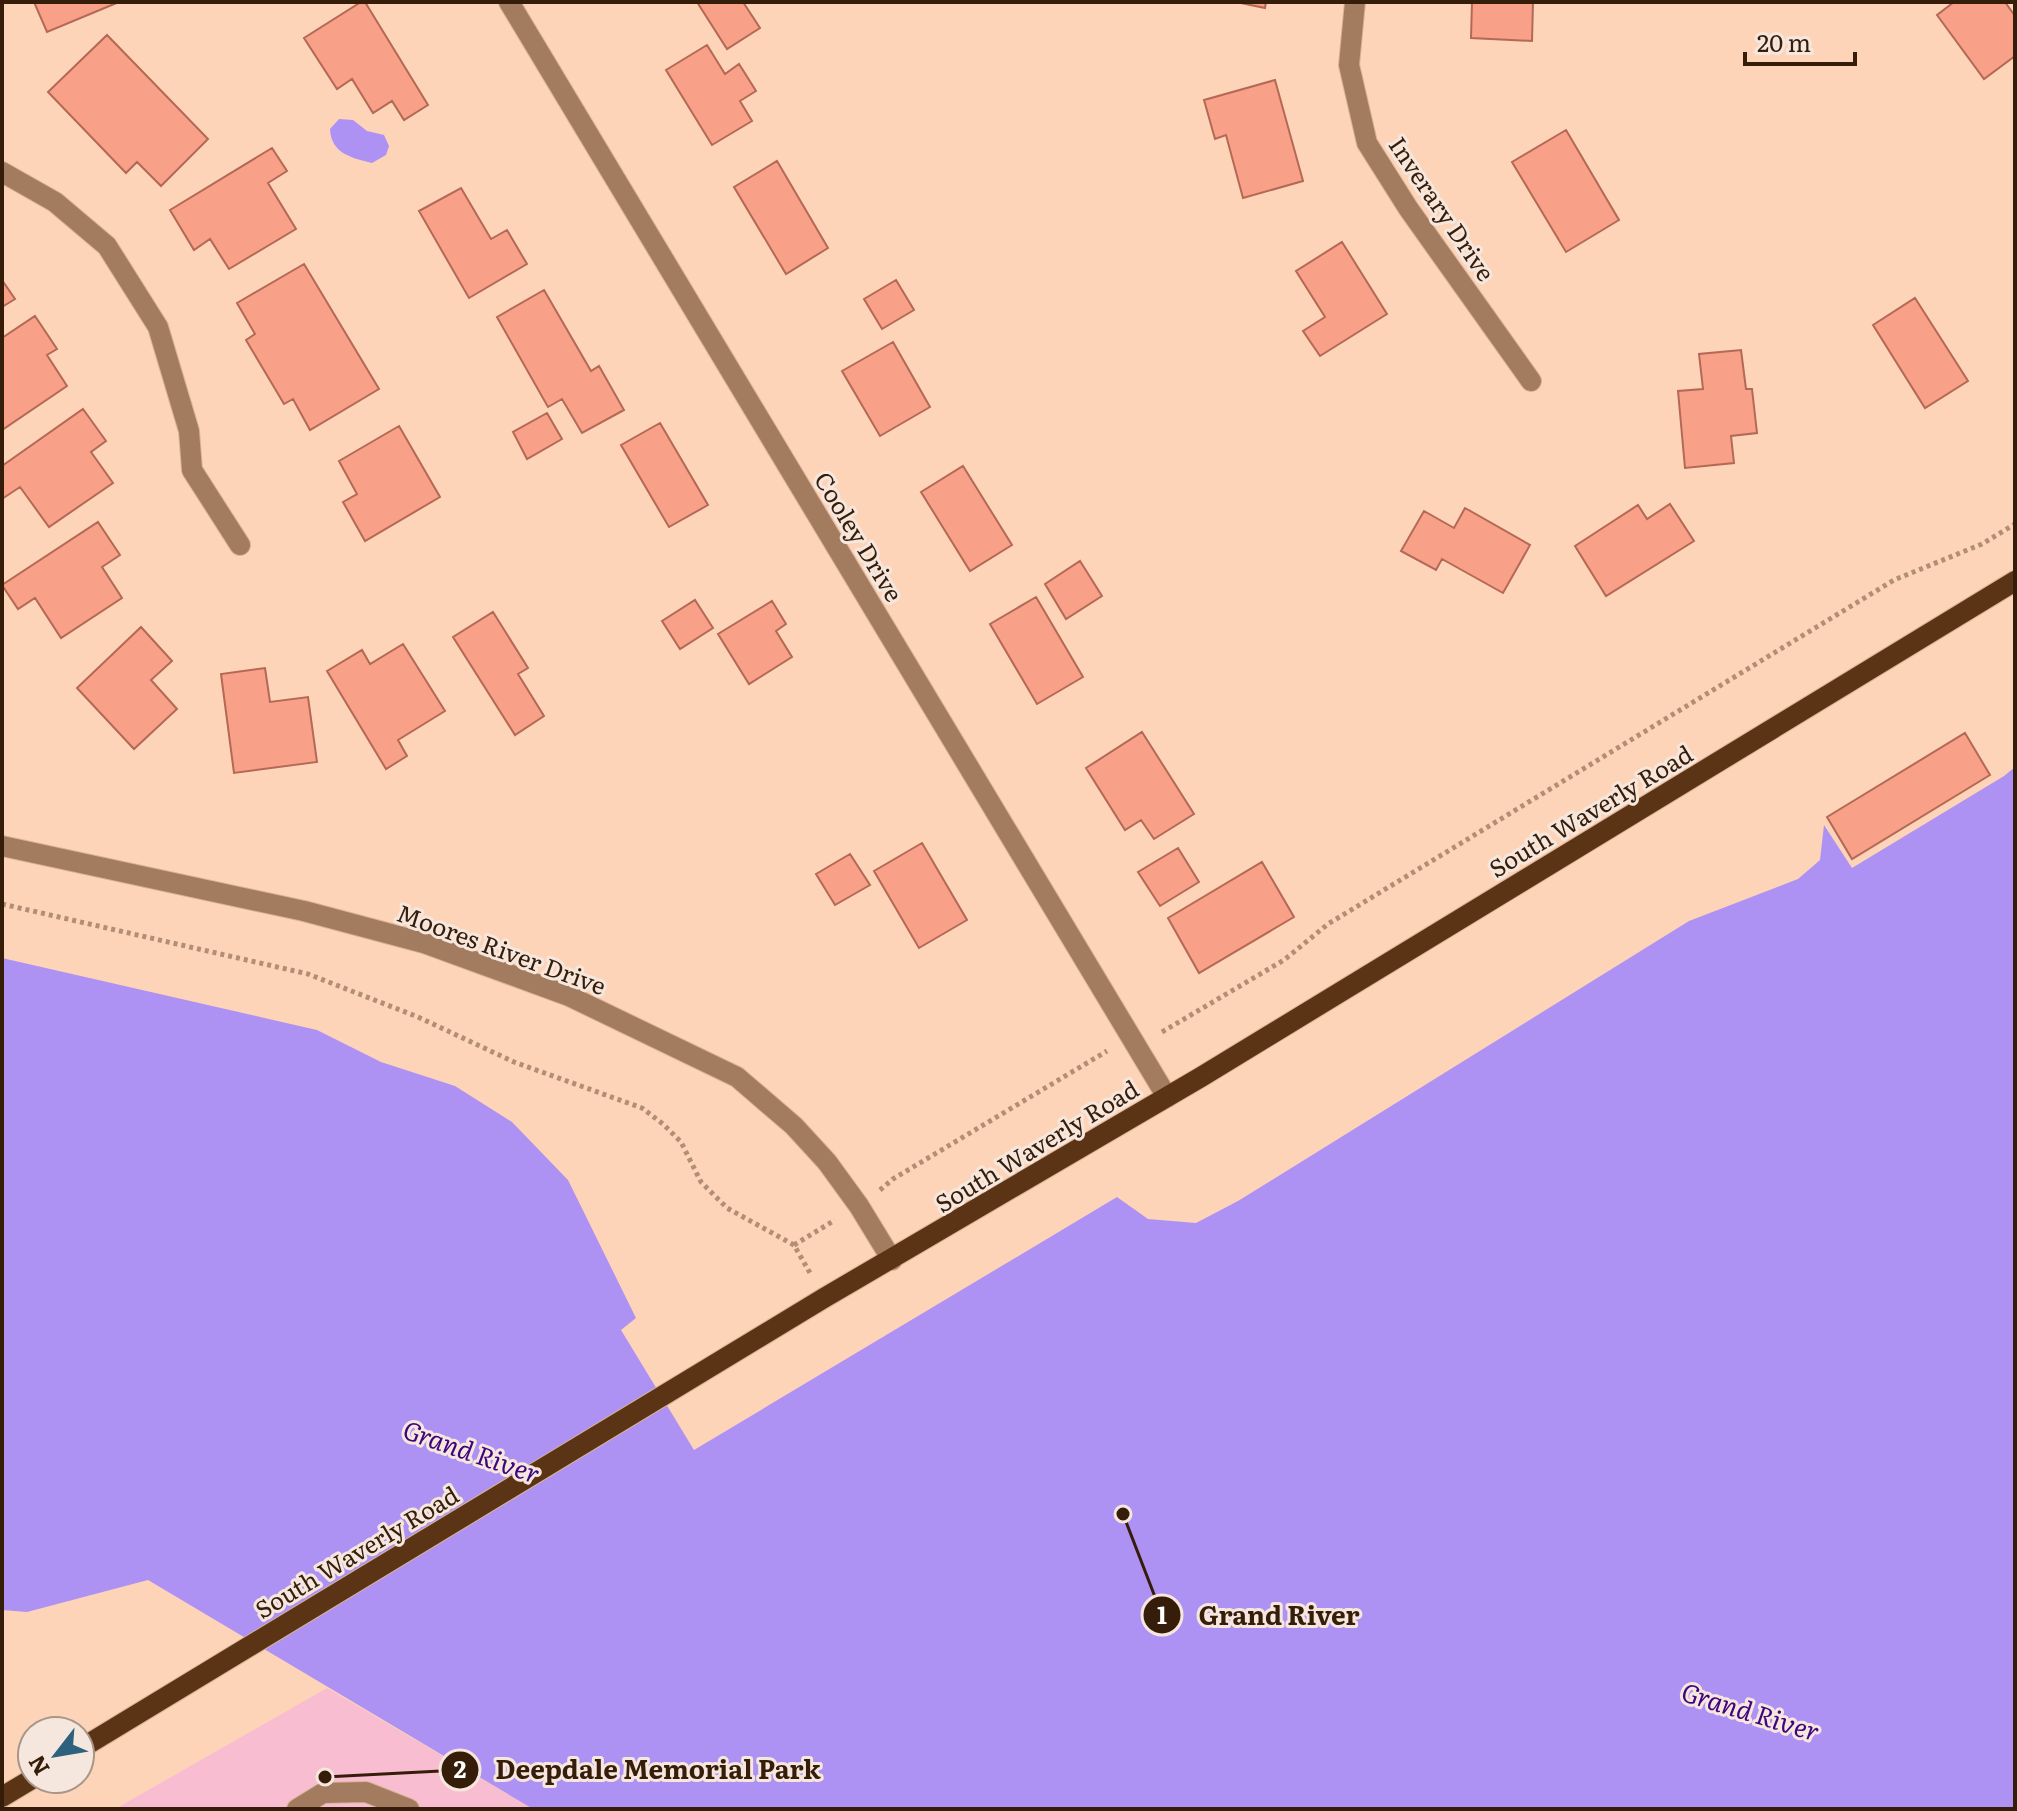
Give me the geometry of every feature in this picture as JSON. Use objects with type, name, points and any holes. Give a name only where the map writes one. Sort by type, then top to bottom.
[{"type":"main road","name":"South Waverly Road","points":[[96,1739],[824,1298],[1167,1097],[2015,581]]},
{"type":"street","name":"Cooley Drive","points":[[509,2],[1167,1097]]},
{"type":"street","name":"Inverary Drive","points":[[1355,2],[1349,65],[1367,143],[1408,208],[1531,381]]},
{"type":"street","points":[[2,172],[55,202],[107,246],[158,327],[189,431],[192,470],[240,545]]},
{"type":"street","name":"Moores River Drive","points":[[2,846],[304,911],[424,943],[569,996],[737,1077],[794,1126],[827,1162],[892,1260]]},
{"type":"street","points":[[297,1809],[323,1793],[366,1792],[409,1809]]},
{"type":"path","points":[[794,1245],[859,1206],[893,1179],[1093,1059],[1165,1031],[1284,960],[1328,924],[1894,580],[1982,544],[2015,524]]},
{"type":"path","points":[[2,904],[308,974],[418,1017],[514,1062],[642,1108],[681,1142],[701,1182],[727,1208],[794,1245],[824,1298]]},
{"type":"shaded area","points":[[327,1688],[533,1809],[115,1809]]},
{"type":"water","points":[[339,119],[353,120],[367,131],[384,135],[389,146],[386,155],[372,163],[338,149],[330,129]]},
{"type":"water","points":[[2015,767],[2015,1809],[533,1809],[148,1580],[27,1612],[2,1610],[2,958],[317,1030],[381,1062],[455,1086],[512,1122],[568,1180],[636,1318],[621,1330],[694,1450],[1117,1197],[1148,1219],[1196,1223],[1238,1201],[1689,921],[1798,879],[1820,860],[1824,825],[1852,868]]},
{"type":"building","points":[[34,2],[119,2],[47,32]]},
{"type":"building","points":[[365,2],[428,105],[404,120],[392,101],[373,113],[352,79],[337,89],[304,38]]},
{"type":"building","points":[[697,2],[743,2],[760,28],[727,49]]},
{"type":"building","points":[[1236,2],[1266,2],[1265,8]]},
{"type":"building","points":[[1472,2],[1533,2],[1532,41],[1471,38]]},
{"type":"building","points":[[1954,2],[2005,2],[2015,16],[2015,56],[1984,79],[1937,15]]},
{"type":"building","points":[[107,35],[208,139],[161,186],[137,162],[126,173],[48,92]]},
{"type":"building","points":[[707,45],[725,74],[739,64],[756,91],[740,101],[752,121],[712,145],[666,70]]},
{"type":"building","points":[[1275,80],[1303,181],[1243,198],[1226,135],[1215,139],[1204,100]]},
{"type":"building","points":[[1566,130],[1619,220],[1566,252],[1512,162]]},
{"type":"building","points":[[272,148],[287,171],[268,183],[296,229],[229,269],[210,239],[194,250],[170,210]]},
{"type":"building","points":[[777,161],[828,248],[786,274],[734,187]]},
{"type":"building","points":[[461,188],[491,239],[507,230],[527,264],[469,298],[419,211]]},
{"type":"building","points":[[1342,242],[1387,314],[1320,356],[1303,331],[1325,317],[1296,271]]},
{"type":"building","points":[[304,264],[379,389],[310,430],[293,399],[284,404],[246,340],[255,334],[237,303]]},
{"type":"building","points":[[2,280],[15,299],[2,307]]},
{"type":"building","points":[[896,280],[914,310],[882,329],[864,299]]},
{"type":"building","points":[[544,290],[591,371],[599,366],[624,410],[582,433],[562,399],[548,407],[497,317]]},
{"type":"building","points":[[1915,298],[1968,381],[1925,408],[1873,325]]},
{"type":"building","points":[[35,316],[57,349],[47,355],[67,386],[2,430],[2,338]]},
{"type":"building","points":[[893,342],[930,407],[880,436],[842,371]]},
{"type":"building","points":[[1741,350],[1746,389],[1752,389],[1757,433],[1731,436],[1734,463],[1685,468],[1678,391],[1703,389],[1699,354]]},
{"type":"building","points":[[83,409],[106,441],[91,452],[113,483],[49,527],[20,487],[2,499],[2,466]]},
{"type":"building","points":[[547,413],[562,439],[527,459],[513,432]]},
{"type":"building","points":[[660,423],[708,505],[669,527],[621,445]]},
{"type":"building","points":[[399,426],[440,497],[365,541],[343,502],[357,494],[339,461]]},
{"type":"building","points":[[963,466],[1012,545],[970,571],[921,492]]},
{"type":"building","points":[[1670,504],[1694,541],[1606,596],[1575,546],[1638,505],[1647,519]]},
{"type":"building","points":[[1465,508],[1530,545],[1503,593],[1442,559],[1436,570],[1401,551],[1424,511],[1454,528]]},
{"type":"building","points":[[98,522],[120,555],[102,567],[122,598],[61,638],[35,598],[18,609],[2,585]]},
{"type":"building","points":[[1080,561],[1102,596],[1066,619],[1045,584]]},
{"type":"building","points":[[1036,597],[1083,677],[1037,704],[990,624]]},
{"type":"building","points":[[695,600],[713,628],[680,649],[662,621]]},
{"type":"building","points":[[772,601],[786,624],[776,631],[792,657],[749,684],[718,634]]},
{"type":"building","points":[[493,612],[528,668],[518,674],[544,716],[515,735],[453,637]]},
{"type":"building","points":[[141,627],[172,661],[151,680],[177,709],[134,749],[77,688]]},
{"type":"building","points":[[403,644],[445,711],[398,740],[407,756],[386,769],[327,671],[362,650],[370,664]]},
{"type":"building","points":[[265,668],[270,702],[308,697],[317,762],[234,773],[221,674]]},
{"type":"building","points":[[1142,732],[1194,814],[1154,839],[1141,820],[1125,830],[1086,768]]},
{"type":"building","points":[[1965,733],[1990,775],[1852,859],[1827,817]]},
{"type":"building","points":[[922,843],[967,920],[919,948],[874,871]]},
{"type":"building","points":[[1178,848],[1199,882],[1160,906],[1138,872]]},
{"type":"building","points":[[850,854],[870,885],[835,905],[816,874]]},
{"type":"building","points":[[1262,862],[1294,917],[1199,973],[1168,918]]},
{"type":"place","name":"Grand River","points":[[1123,1514]]},
{"type":"place","name":"Deepdale Memorial Park","points":[[325,1777]]}]
